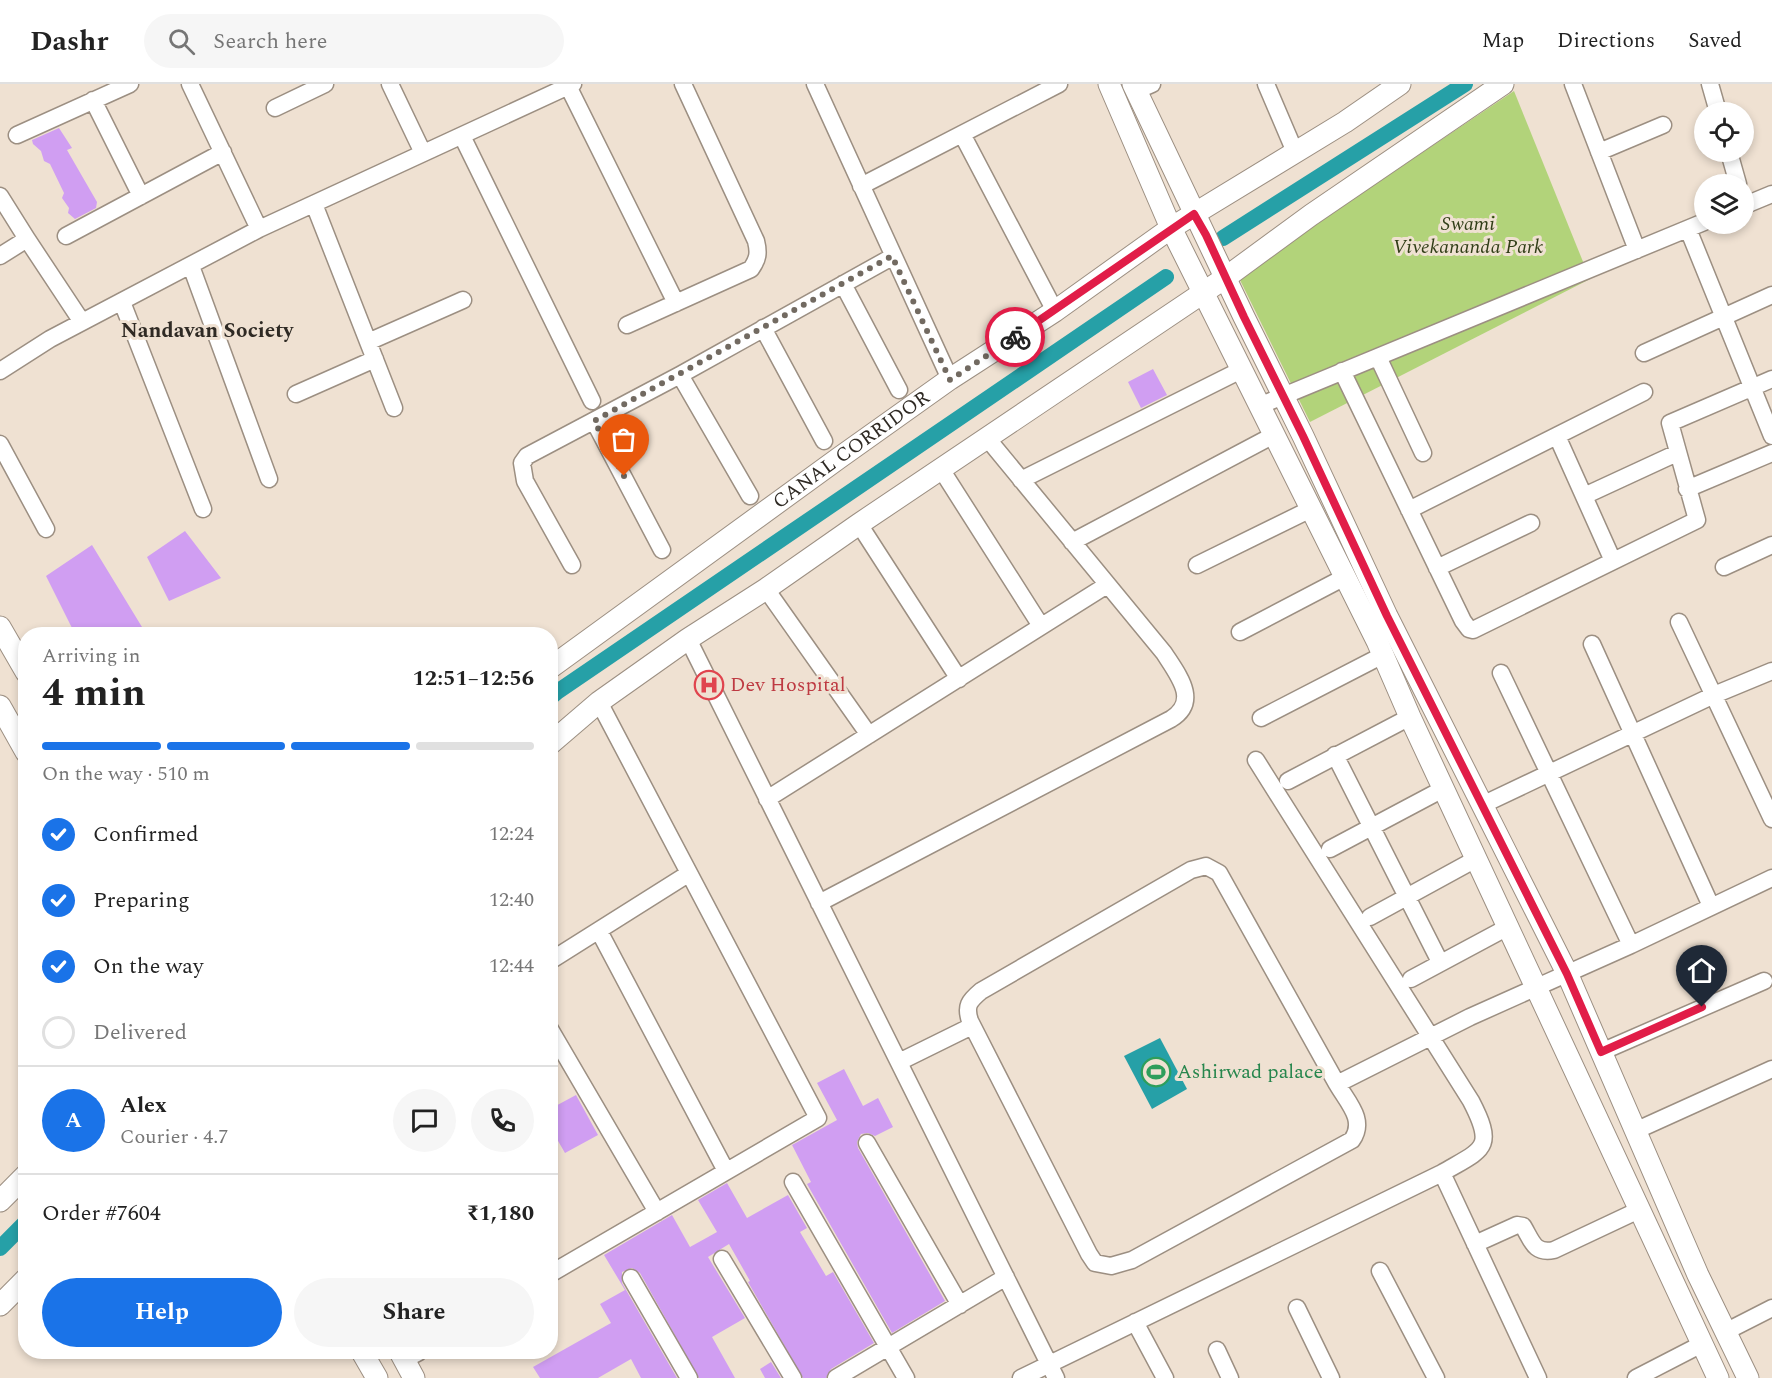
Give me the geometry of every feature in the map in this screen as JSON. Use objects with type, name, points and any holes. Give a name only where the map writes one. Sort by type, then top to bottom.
[{"type":"street","points":[[17,135],[130,84]]},
{"type":"street","points":[[190,84],[259,229]]},
{"type":"street","points":[[275,108],[325,84]]},
{"type":"street","points":[[390,84],[423,153]]},
{"type":"street","points":[[627,325],[751,269],[757,261],[759,252],[756,241],[683,84]]},
{"type":"street","points":[[815,84],[950,380]]},
{"type":"street","points":[[861,186],[1059,84]]},
{"type":"street","points":[[1109,84],[1171,228],[1383,655],[1443,789],[1718,1378]]},
{"type":"street","points":[[1266,84],[1295,152]]},
{"type":"street","name":"CANAL CORRIDOR","points":[[558,662],[839,458],[950,380],[1055,311],[1171,228],[1345,122],[1400,84]]},
{"type":"street","points":[[558,737],[599,702],[688,639],[766,590],[859,524],[1203,293],[1311,215],[1503,84]]},
{"type":"street","points":[[1573,84],[1637,250]]},
{"type":"street","points":[[1710,84],[1715,102]]},
{"type":"street","points":[[0,371],[50,339],[259,229],[570,85],[676,303]]},
{"type":"street","points":[[1141,86],[1194,214],[1387,616],[1567,974],[1698,1275],[1748,1378]]},
{"type":"street","points":[[93,100],[141,196]]},
{"type":"street","points":[[1599,152],[1663,125]]},
{"type":"street","points":[[962,134],[1055,311]]},
{"type":"street","points":[[462,136],[592,401]]},
{"type":"street","points":[[66,236],[223,152]]},
{"type":"street","points":[[1754,200],[1772,194]]},
{"type":"street","points":[[0,196],[82,322]]},
{"type":"street","points":[[314,204],[394,408]]},
{"type":"street","points":[[1259,406],[1694,226]]},
{"type":"street","points":[[1688,229],[1772,436]]},
{"type":"street","points":[[0,256],[27,239]]},
{"type":"street","points":[[572,565],[525,481],[522,463],[527,456],[680,375],[892,256]]},
{"type":"street","points":[[191,266],[269,478]]},
{"type":"street","points":[[843,284],[899,390]]},
{"type":"street","points":[[1644,352],[1772,295]]},
{"type":"street","points":[[368,342],[463,300]]},
{"type":"street","points":[[122,302],[203,509]]},
{"type":"street","points":[[763,328],[824,441]]},
{"type":"street","points":[[1378,357],[1423,453]]},
{"type":"street","points":[[296,394],[375,359]]},
{"type":"street","points":[[1021,480],[1241,370]]},
{"type":"street","points":[[1342,372],[1463,621],[1469,629],[1473,630],[1697,520],[1670,423],[1772,379]]},
{"type":"street","points":[[680,375],[750,496]]},
{"type":"street","points":[[1409,510],[1644,392]]},
{"type":"street","points":[[594,421],[662,550]]},
{"type":"street","points":[[1072,542],[1274,435]]},
{"type":"street","points":[[1557,436],[1613,561]]},
{"type":"street","points":[[819,903],[1181,713],[1186,702],[1181,680],[1164,653],[987,438]]},
{"type":"street","points":[[0,444],[45,528]]},
{"type":"street","points":[[1584,496],[1677,453]]},
{"type":"street","points":[[1687,489],[1772,453]]},
{"type":"street","points":[[941,469],[1041,627]]},
{"type":"street","points":[[1197,565],[1311,509]]},
{"type":"street","points":[[1437,568],[1532,523]]},
{"type":"street","points":[[859,524],[959,679]]},
{"type":"street","points":[[1724,567],[1772,545]]},
{"type":"street","points":[[1240,632],[1345,577]]},
{"type":"street","points":[[767,799],[1107,585]]},
{"type":"street","points":[[766,590],[868,735]]},
{"type":"street","points":[[1679,622],[1772,819]]},
{"type":"street","points":[[0,627],[18,658]]},
{"type":"street","points":[[688,639],[1053,1371]]},
{"type":"street","points":[[1592,644],[1711,906]]},
{"type":"street","points":[[1261,718],[1383,655]]},
{"type":"street","points":[[1482,805],[1714,695],[1772,671]]},
{"type":"street","points":[[1501,673],[1631,945]]},
{"type":"street","points":[[558,1269],[818,1118],[599,702]]},
{"type":"street","points":[[0,706],[18,738]]},
{"type":"street","points":[[1288,781],[1410,717]]},
{"type":"street","points":[[1335,755],[1440,962]]},
{"type":"street","points":[[1021,1378],[1053,1371],[1135,1322],[1442,1173],[1475,1154],[1485,1140],[1479,1116],[1470,1101],[1256,760]]},
{"type":"street","points":[[1330,849],[1443,789]]},
{"type":"street","points":[[1370,917],[1476,859]]},
{"type":"street","points":[[1206,866],[1219,873],[1337,1084],[1358,1119],[1358,1131],[1352,1140],[1132,1260],[1111,1266],[1095,1263],[972,1026],[966,1009],[969,1001],[981,991],[1191,870],[1206,866]]},
{"type":"street","points":[[558,956],[688,874]]},
{"type":"street","points":[[1337,1084],[1535,987],[1771,880]]},
{"type":"street","points":[[1411,979],[1508,927]]},
{"type":"street","points":[[599,931],[726,1171]]},
{"type":"street","points":[[1601,1052],[1764,981]]},
{"type":"street","points":[[899,1062],[972,1026]]},
{"type":"street","points":[[558,1043],[657,1212]]},
{"type":"street","points":[[1635,1131],[1772,1070]]},
{"type":"street","points":[[867,1143],[960,1305]]},
{"type":"street","points":[[1442,1173],[1538,1378]]},
{"type":"street","points":[[793,1182],[906,1378]]},
{"type":"street","points":[[0,1201],[18,1183]]},
{"type":"street","points":[[1475,1244],[1517,1225],[1523,1226],[1537,1249],[1544,1252],[1554,1250],[1639,1210]]},
{"type":"street","points":[[722,1259],[793,1378]]},
{"type":"street","points":[[1380,1270],[1436,1378]]},
{"type":"street","points":[[836,1378],[1006,1277]]},
{"type":"street","points":[[631,1278],[689,1378]]},
{"type":"street","points":[[0,1305],[18,1287]]},
{"type":"street","points":[[1297,1308],[1331,1378]]},
{"type":"street","points":[[1725,1332],[1772,1308]]},
{"type":"street","points":[[1135,1322],[1166,1378]]},
{"type":"street","points":[[1636,1378],[1701,1344]]},
{"type":"street","points":[[1217,1350],[1230,1378]]},
{"type":"street","points":[[366,1359],[377,1378]]},
{"type":"green space","name":"Swami Vivekananda Park","points":[[1514,91],[1590,279],[1310,422],[1238,276]]},
{"type":"water","name":"Ashirwad palace","points":[[1160,1038],[1187,1089],[1152,1109],[1124,1056]]},
{"type":"building","points":[[59,128],[72,148],[67,150],[97,202],[96,208],[75,219],[68,213],[69,208],[62,198],[64,193],[50,164],[44,161],[41,151],[32,140]]},
{"type":"building","points":[[1153,369],[1167,395],[1141,408],[1128,382]]},
{"type":"building","points":[[185,531],[221,578],[169,601],[147,557]]},
{"type":"building","points":[[92,545],[142,627],[72,627],[46,576]]},
{"type":"building","points":[[844,1069],[863,1106],[878,1098],[893,1127],[875,1136],[868,1133],[861,1134],[857,1142],[858,1148],[945,1301],[892,1333],[807,1184],[811,1182],[792,1145],[837,1120],[817,1083]]},
{"type":"building","points":[[576,1095],[598,1135],[565,1153],[558,1141],[558,1105]]},
{"type":"building","points":[[727,1183],[747,1218],[788,1195],[807,1228],[800,1232],[826,1276],[833,1272],[874,1343],[831,1369],[826,1378],[803,1378],[729,1244],[708,1257],[745,1318],[712,1337],[735,1378],[699,1378],[640,1273],[632,1268],[622,1272],[622,1283],[677,1378],[641,1378],[631,1359],[598,1378],[540,1378],[533,1367],[547,1359],[558,1359],[558,1353],[611,1323],[600,1304],[625,1290],[604,1255],[672,1215],[690,1247],[717,1232],[698,1200]]},
{"type":"building","points":[[771,1362],[781,1378],[765,1378],[760,1369]]},
{"type":"waterway","points":[[1223,238],[1465,84]]},
{"type":"waterway","points":[[558,691],[1166,277]]},
{"type":"waterway","points":[[0,1248],[18,1230]]},
{"type":"way so far","points":[[624,476],[594,421],[892,256],[950,380],[1015,337]]},
{"type":"place","name":"Dev Hospital","points":[[709,685]]},
{"type":"place","name":"Ashirwad palace","points":[[1156,1072]]},
{"type":"district","name":"Nandavan Society","points":[[207,331]]},
{"type":"route","points":[[1015,337],[1194,214],[1303,436],[1387,616],[1567,974],[1601,1052],[1702,1007]]}]
